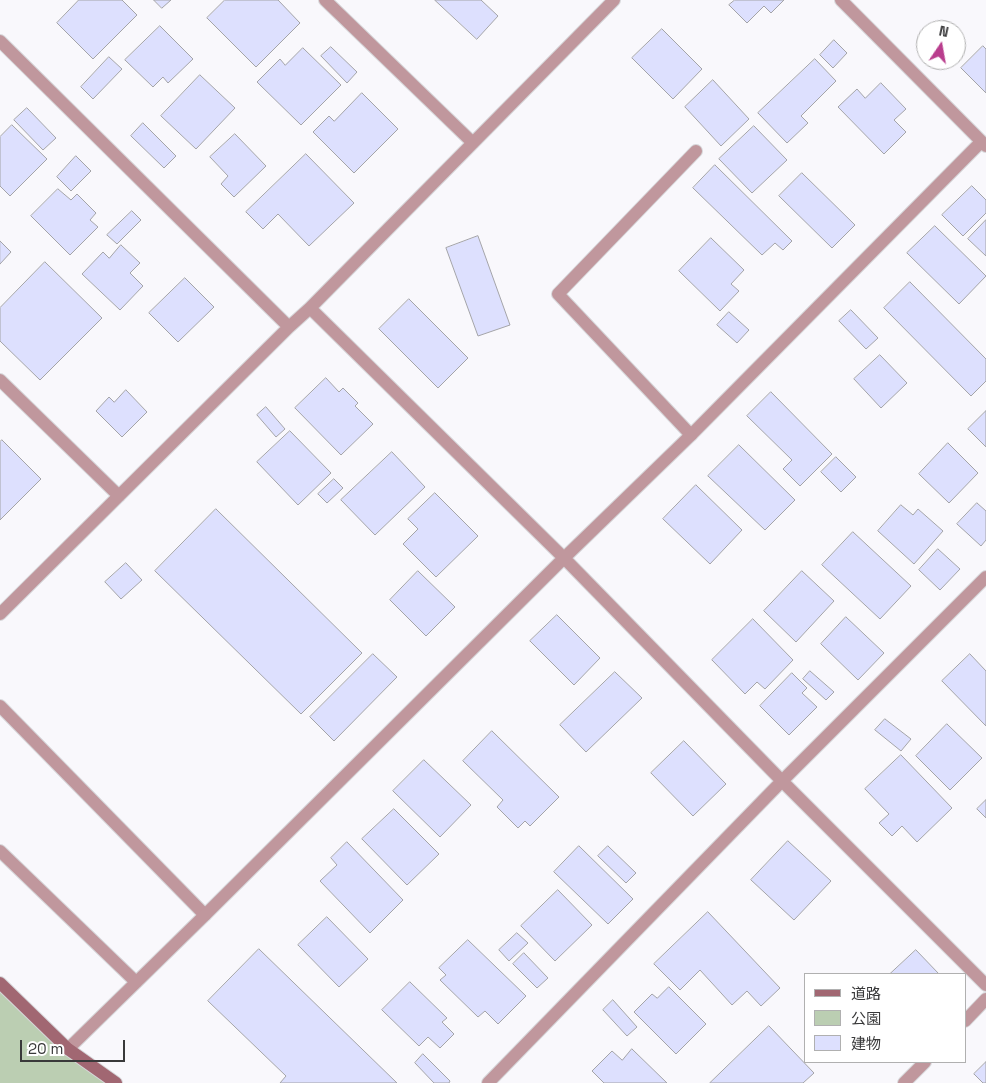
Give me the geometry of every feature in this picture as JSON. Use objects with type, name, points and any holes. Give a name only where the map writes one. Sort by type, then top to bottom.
[{"type":"street","points":[[325,0],[473,143]]},
{"type":"street","points":[[0,614],[310,308],[614,0]]},
{"type":"street","points":[[68,1049],[984,144],[841,0]]},
{"type":"street","points":[[0,41],[289,327]]},
{"type":"street","points":[[691,435],[558,294],[696,151]]},
{"type":"street","points":[[310,308],[564,558],[782,781],[986,985]]},
{"type":"street","points":[[0,380],[118,496]]},
{"type":"street","points":[[488,1083],[782,781],[986,576]]},
{"type":"street","points":[[0,706],[205,915]]},
{"type":"street","points":[[0,851],[136,982]]},
{"type":"street","points":[[0,983],[68,1049],[116,1083]]},
{"type":"street","points":[[966,1020],[986,999]]},
{"type":"street","points":[[904,1083],[924,1063]]},
{"type":"green space","points":[[0,983],[116,1083],[0,1083]]},
{"type":"building","points":[[79,0],[122,0],[137,15],[93,59],[57,23]]},
{"type":"building","points":[[154,0],[171,0],[162,8]]},
{"type":"building","points":[[225,0],[278,0],[300,23],[256,67],[207,18]]},
{"type":"building","points":[[435,0],[481,0],[498,16],[477,39]]},
{"type":"building","points":[[735,0],[784,0],[771,13],[764,6],[747,23],[729,5]]},
{"type":"building","points":[[160,26],[193,59],[168,83],[163,77],[153,87],[125,60]]},
{"type":"building","points":[[662,29],[702,69],[673,99],[632,58]]},
{"type":"building","points":[[834,40],[847,53],[833,68],[820,55]]},
{"type":"building","points":[[983,46],[986,49],[986,93],[963,70],[966,70],[966,63]]},
{"type":"building","points":[[331,47],[357,72],[347,83],[321,56]]},
{"type":"building","points":[[303,48],[341,85],[301,125],[257,82],[280,59],[285,65]]},
{"type":"building","points":[[109,57],[122,69],[93,99],[81,87]]},
{"type":"building","points":[[815,59],[836,81],[801,116],[808,123],[787,143],[758,113]]},
{"type":"building","points":[[200,75],[235,108],[196,149],[161,116]]},
{"type":"building","points":[[713,80],[749,119],[721,146],[685,107]]},
{"type":"building","points":[[881,83],[906,109],[894,120],[906,132],[884,154],[838,107],[857,89],[865,98]]},
{"type":"building","points":[[362,93],[398,129],[354,173],[313,132],[329,116],[334,121]]},
{"type":"building","points":[[27,108],[56,138],[43,150],[14,120]]},
{"type":"building","points":[[143,123],[176,156],[164,168],[131,136]]},
{"type":"building","points":[[12,125],[47,159],[10,196],[0,186],[0,137]]},
{"type":"building","points":[[754,126],[787,160],[752,193],[719,159]]},
{"type":"building","points":[[235,134],[266,166],[234,197],[221,184],[228,176],[210,157]]},
{"type":"building","points":[[306,154],[354,203],[309,246],[278,214],[263,229],[246,212]]},
{"type":"building","points":[[76,156],[91,171],[71,191],[57,177]]},
{"type":"building","points":[[715,165],[792,241],[783,250],[775,243],[762,255],[693,188]]},
{"type":"building","points":[[802,173],[855,225],[832,248],[779,196]]},
{"type":"building","points":[[972,186],[986,200],[986,213],[963,236],[942,215]]},
{"type":"building","points":[[58,189],[71,200],[77,194],[96,213],[90,220],[98,227],[70,255],[31,216]]},
{"type":"building","points":[[132,211],[141,220],[117,244],[107,235]]},
{"type":"building","points":[[986,220],[986,256],[968,239]]},
{"type":"building","points":[[935,226],[986,276],[959,304],[907,253]]},
{"type":"building","points":[[478,236],[510,325],[478,336],[446,248]]},
{"type":"building","points":[[711,238],[744,270],[731,284],[739,291],[720,311],[679,271]]},
{"type":"building","points":[[0,241],[11,252],[0,264]]},
{"type":"building","points":[[121,245],[140,263],[130,273],[143,286],[120,310],[82,274],[103,252],[109,258]]},
{"type":"building","points":[[45,262],[102,318],[40,380],[0,341],[0,308]]},
{"type":"building","points":[[185,278],[214,307],[178,342],[149,313]]},
{"type":"building","points":[[910,282],[986,359],[986,381],[971,396],[884,308]]},
{"type":"building","points":[[409,299],[468,358],[438,388],[379,329]]},
{"type":"building","points":[[851,310],[878,338],[866,349],[839,321]]},
{"type":"building","points":[[729,312],[749,330],[737,343],[717,325]]},
{"type":"building","points":[[880,355],[907,383],[881,408],[854,379]]},
{"type":"building","points":[[326,378],[339,392],[343,388],[358,403],[355,406],[373,424],[341,455],[295,408]]},
{"type":"building","points":[[126,390],[147,412],[122,437],[96,411],[109,397],[114,402]]},
{"type":"building","points":[[771,392],[832,454],[800,486],[783,469],[792,460],[747,416]]},
{"type":"building","points":[[266,407],[285,429],[276,437],[257,415]]},
{"type":"building","points":[[986,411],[986,447],[968,429]]},
{"type":"building","points":[[290,431],[331,473],[298,505],[257,462]]},
{"type":"building","points":[[2,440],[41,479],[0,520],[0,442]]},
{"type":"building","points":[[948,443],[978,473],[949,503],[919,474]]},
{"type":"building","points":[[739,445],[795,500],[765,530],[708,476]]},
{"type":"building","points":[[392,452],[425,487],[375,535],[341,500]]},
{"type":"building","points":[[836,457],[856,477],[841,492],[821,472]]},
{"type":"building","points":[[334,479],[343,488],[327,503],[318,494]]},
{"type":"building","points":[[696,485],[742,530],[710,564],[663,519]]},
{"type":"building","points":[[435,493],[478,536],[436,577],[403,544],[418,529],[408,519]]},
{"type":"building","points":[[977,503],[986,511],[986,540],[981,546],[957,524]]},
{"type":"building","points":[[901,505],[913,515],[918,509],[943,531],[914,564],[878,531]]},
{"type":"building","points":[[216,509],[362,653],[301,714],[155,571]]},
{"type":"building","points":[[853,532],[911,586],[880,619],[822,565]]},
{"type":"building","points":[[938,549],[960,569],[940,590],[919,570]]},
{"type":"building","points":[[126,563],[142,580],[121,599],[105,582]]},
{"type":"building","points":[[418,571],[455,607],[426,636],[390,600]]},
{"type":"building","points":[[802,571],[834,601],[796,642],[764,611]]},
{"type":"building","points":[[557,615],[600,658],[574,685],[530,641]]},
{"type":"building","points":[[846,617],[884,653],[858,680],[821,644]]},
{"type":"building","points":[[753,619],[793,660],[765,689],[757,682],[745,694],[712,660]]},
{"type":"building","points":[[373,654],[397,677],[334,741],[310,717]]},
{"type":"building","points":[[970,654],[986,671],[986,726],[942,681]]},
{"type":"building","points":[[810,671],[834,692],[826,700],[803,679]]},
{"type":"building","points":[[615,672],[642,698],[586,752],[560,725]]},
{"type":"building","points":[[792,673],[807,688],[802,693],[817,707],[789,735],[760,706]]},
{"type":"building","points":[[885,719],[911,739],[901,751],[875,730]]},
{"type":"building","points":[[947,724],[982,758],[950,790],[916,756]]},
{"type":"building","points":[[492,731],[559,797],[530,826],[525,821],[518,828],[497,807],[503,800],[463,761]]},
{"type":"building","points":[[684,741],[726,784],[693,816],[651,773]]},
{"type":"building","points":[[901,755],[952,808],[917,842],[902,826],[892,836],[879,823],[889,814],[865,789]]},
{"type":"building","points":[[424,760],[471,805],[440,837],[393,791]]},
{"type":"building","points":[[986,800],[986,818],[977,809]]},
{"type":"building","points":[[394,809],[439,854],[407,885],[362,839]]},
{"type":"building","points":[[788,841],[831,881],[794,920],[751,880]]},
{"type":"building","points":[[347,842],[403,900],[370,933],[320,881],[337,865],[331,858]]},
{"type":"building","points":[[579,846],[633,899],[608,924],[554,872]]},
{"type":"building","points":[[608,846],[636,873],[626,883],[598,856]]},
{"type":"building","points":[[558,890],[592,925],[555,961],[521,926]]},
{"type":"building","points":[[708,912],[780,988],[761,1006],[747,991],[732,1005],[700,970],[680,990],[654,964]]},
{"type":"building","points":[[327,917],[368,959],[339,987],[298,945]]},
{"type":"building","points":[[517,933],[528,943],[509,961],[499,950]]},
{"type":"building","points":[[468,940],[526,996],[498,1024],[485,1011],[478,1017],[440,980],[446,975],[439,968]]},
{"type":"building","points":[[259,949],[397,1083],[280,1083],[286,1076],[208,1001]]},
{"type":"building","points":[[916,950],[938,973],[891,973]]},
{"type":"building","points":[[524,953],[548,978],[537,988],[513,964]]},
{"type":"building","points":[[410,982],[447,1018],[442,1022],[454,1034],[440,1048],[428,1037],[419,1046],[382,1010]]},
{"type":"building","points":[[669,987],[706,1024],[676,1054],[634,1012],[652,994],[657,998]]},
{"type":"building","points":[[613,1000],[637,1027],[627,1036],[603,1010]]},
{"type":"building","points":[[769,1026],[814,1073],[803,1083],[710,1083]]},
{"type":"building","points":[[632,1049],[667,1083],[604,1083],[592,1071],[612,1051],[622,1060]]},
{"type":"building","points":[[423,1054],[450,1081],[449,1083],[434,1083],[415,1063]]},
{"type":"building","points":[[986,1062],[986,1083],[983,1083],[974,1074]]}]
